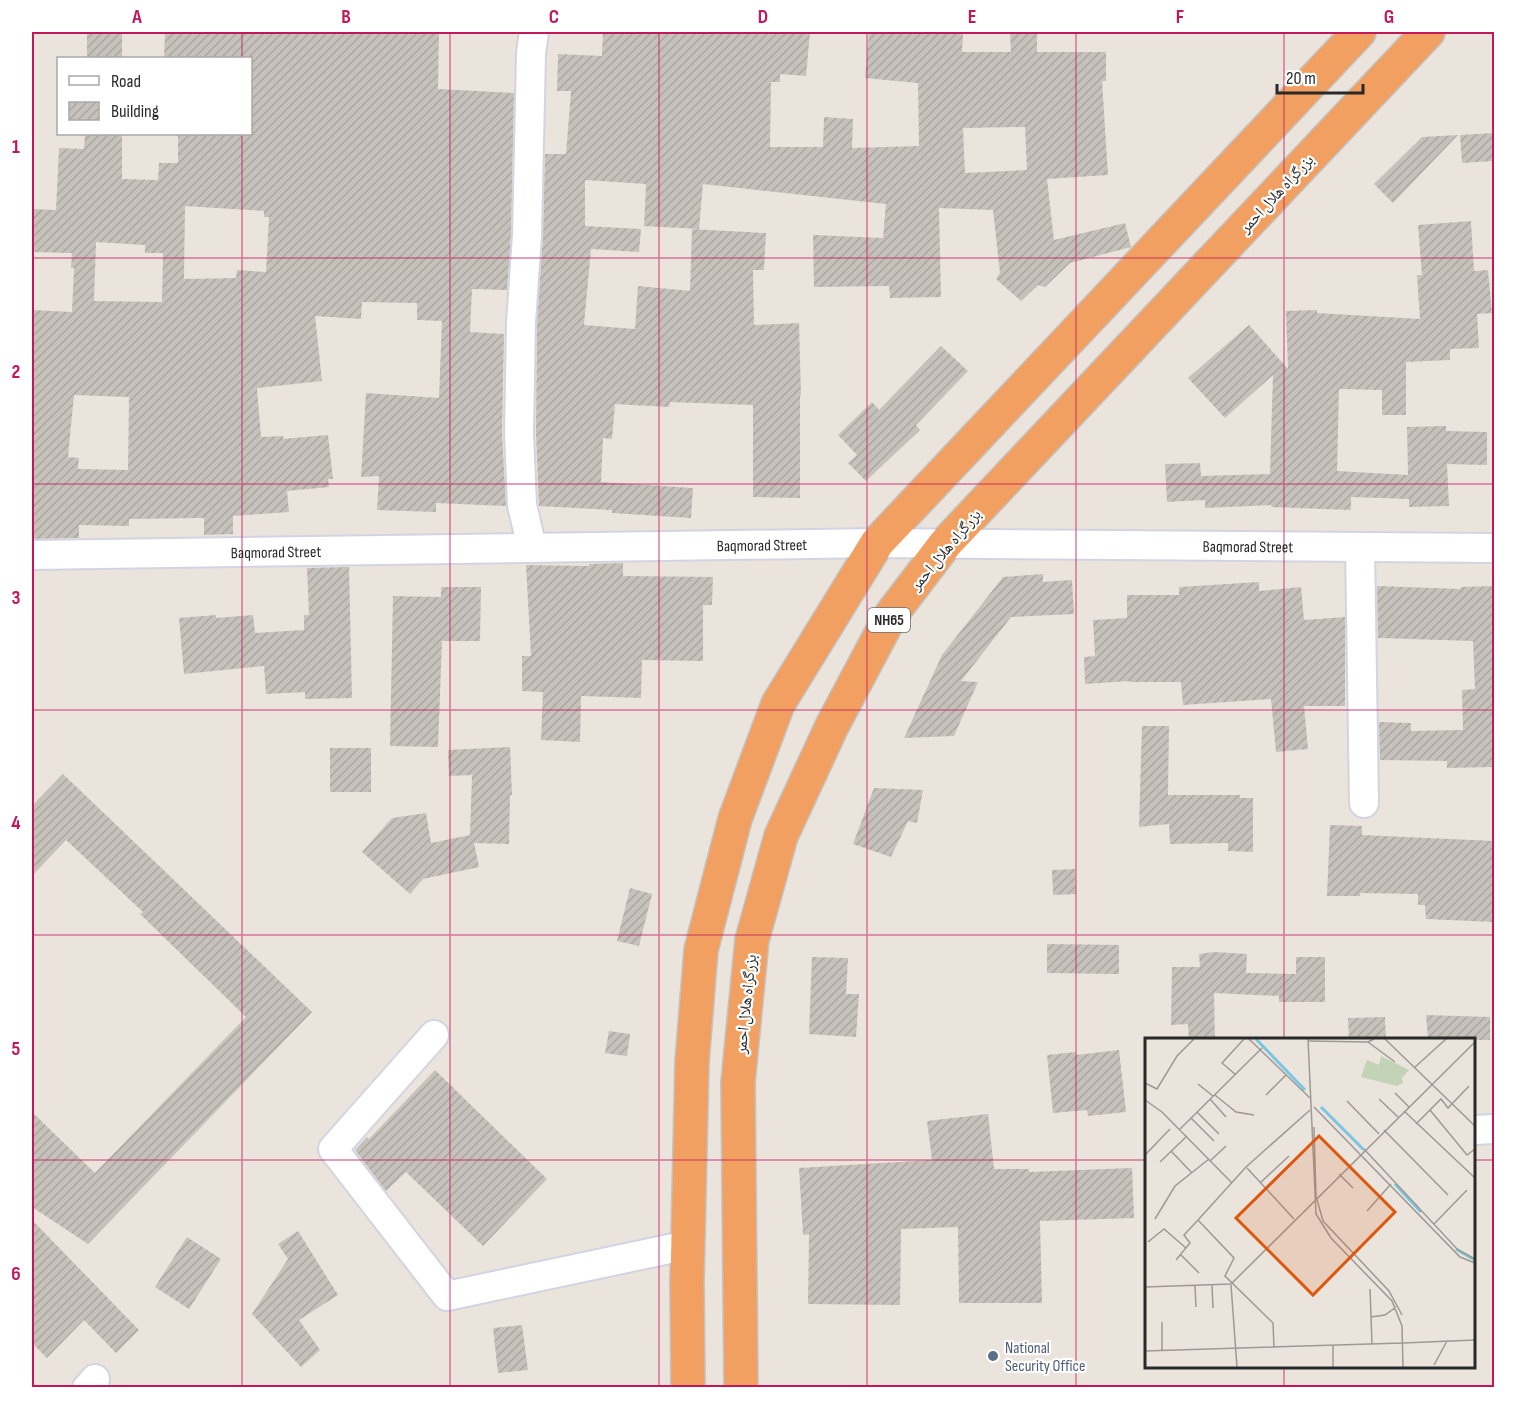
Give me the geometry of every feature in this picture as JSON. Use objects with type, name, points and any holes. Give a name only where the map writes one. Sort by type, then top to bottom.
[{"type":"highway","points":[[688,1388],[687,1281],[692,1062],[701,950],[735,819],[778,704],[877,543],[1359,32]]},
{"type":"highway","name":"بزرگراه هلال احمر","points":[[741,1388],[738,1082],[752,940],[781,836],[832,726],[891,615],[945,544],[1428,32]]},
{"type":"highway","points":[[687,1281],[740,1276]]},
{"type":"street","points":[[532,548],[522,504],[519,433],[531,53],[534,32]]},
{"type":"street","name":"Baqmorad Street","points":[[32,555],[877,543],[1494,548]]},
{"type":"street","points":[[1360,547],[1364,803]]},
{"type":"street","points":[[434,1035],[333,1149],[447,1296],[688,1245]]},
{"type":"street","points":[[1475,1130],[1494,1129]]},
{"type":"building","points":[[87,32],[122,32],[122,57],[87,57]]},
{"type":"building","points":[[165,32],[439,32],[438,89],[514,93],[511,234],[507,290],[472,289],[470,332],[504,334],[502,433],[506,506],[436,503],[436,512],[377,510],[379,476],[361,477],[366,393],[439,398],[442,321],[417,320],[417,303],[362,302],[361,319],[315,316],[322,381],[257,388],[261,437],[283,436],[283,439],[328,435],[333,479],[328,479],[329,487],[287,491],[289,512],[233,516],[233,534],[204,535],[204,518],[129,519],[129,526],[79,525],[79,538],[32,539],[32,310],[72,312],[74,268],[71,268],[72,253],[32,252],[32,209],[56,210],[59,148],[84,149],[85,135],[122,135],[122,179],[158,180],[159,163],[178,163],[178,135],[252,135],[252,57],[164,57]],"holes":[[[185,206],[264,211],[264,217],[269,217],[266,272],[237,270],[236,278],[184,279]],[[96,242],[145,245],[145,253],[163,253],[162,302],[94,301]],[[74,395],[129,397],[128,470],[78,469],[79,458],[68,457]]]},
{"type":"building","points":[[603,32],[810,32],[806,76],[780,74],[780,82],[771,82],[770,147],[823,147],[824,117],[853,119],[852,148],[919,146],[918,83],[865,78],[869,32],[963,32],[962,52],[1011,52],[1010,32],[1037,32],[1037,52],[1106,52],[1106,81],[1102,81],[1108,175],[1047,179],[1054,240],[1125,223],[1131,247],[1070,263],[1045,287],[1038,285],[1021,301],[996,279],[1000,273],[993,210],[939,208],[941,297],[890,298],[889,286],[814,287],[813,235],[883,238],[886,204],[703,184],[699,229],[644,226],[646,184],[585,180],[585,226],[641,229],[639,252],[591,249],[584,325],[635,329],[638,286],[690,291],[692,229],[766,233],[764,270],[753,270],[754,325],[799,323],[800,498],[753,497],[753,405],[670,402],[669,407],[615,404],[612,439],[603,438],[601,482],[693,488],[691,518],[539,506],[536,433],[537,324],[543,236],[545,154],[566,154],[571,91],[557,91],[558,54],[602,56]],"holes":[[[1025,127],[1027,170],[965,173],[963,128]]]},
{"type":"building","points":[[1494,133],[1494,161],[1462,163],[1460,135]]},
{"type":"building","points":[[1458,135],[1393,203],[1374,184],[1422,137]]},
{"type":"building","points":[[1471,221],[1474,271],[1488,270],[1492,313],[1477,314],[1479,348],[1450,349],[1450,360],[1406,362],[1406,415],[1382,415],[1382,390],[1339,389],[1337,471],[1408,475],[1407,427],[1446,426],[1446,431],[1487,432],[1487,465],[1447,464],[1449,506],[1409,507],[1409,499],[1351,497],[1351,510],[1271,507],[1272,505],[1205,508],[1205,500],[1167,502],[1165,464],[1200,463],[1201,476],[1270,474],[1273,375],[1225,418],[1188,378],[1249,325],[1288,369],[1286,311],[1317,310],[1317,313],[1420,319],[1417,275],[1422,275],[1418,225]]},
{"type":"building","points":[[941,346],[968,371],[916,425],[920,430],[866,481],[848,463],[857,455],[838,435],[872,402],[879,410]]},
{"type":"building","points":[[623,563],[623,576],[713,577],[712,605],[703,605],[703,661],[642,660],[641,698],[581,696],[580,742],[541,740],[543,692],[522,691],[522,656],[531,656],[526,565],[589,566],[589,564]]},
{"type":"building","points":[[349,567],[352,698],[305,699],[305,692],[266,694],[264,666],[184,674],[179,618],[253,615],[255,633],[304,630],[304,615],[309,615],[307,568]]},
{"type":"building","points":[[1043,574],[1043,582],[1072,580],[1074,614],[1011,617],[961,681],[978,682],[954,736],[904,738],[942,655],[1003,577]]},
{"type":"building","points":[[1259,582],[1259,591],[1301,587],[1304,620],[1345,617],[1345,706],[1304,706],[1308,749],[1276,752],[1271,699],[1183,705],[1181,682],[1129,681],[1085,684],[1084,657],[1095,656],[1093,620],[1127,618],[1127,595],[1179,595],[1179,587]]},
{"type":"building","points":[[1377,586],[1461,589],[1461,587],[1494,586],[1494,767],[1447,768],[1447,761],[1380,760],[1379,722],[1411,723],[1411,731],[1463,730],[1462,690],[1475,689],[1473,641],[1378,638]]},
{"type":"building","points":[[441,587],[481,587],[480,641],[442,641],[438,747],[390,746],[393,596],[441,597]]},
{"type":"building","points":[[1142,726],[1169,726],[1168,795],[1240,795],[1240,798],[1253,798],[1253,852],[1228,851],[1228,843],[1170,844],[1169,824],[1139,827]]},
{"type":"building","points":[[510,747],[512,795],[510,795],[509,844],[474,843],[479,867],[423,879],[410,894],[362,852],[392,818],[426,813],[431,843],[470,835],[472,775],[449,776],[448,750]]},
{"type":"building","points":[[330,748],[371,748],[371,792],[330,792]]},
{"type":"building","points":[[63,774],[312,1012],[88,1244],[32,1207],[32,1112],[95,1173],[246,1017],[140,914],[143,912],[66,840],[32,876],[32,806]]},
{"type":"building","points":[[874,788],[923,790],[917,823],[908,821],[891,857],[853,844]]},
{"type":"building","points":[[1330,825],[1362,826],[1362,835],[1494,841],[1494,922],[1426,919],[1425,905],[1418,905],[1418,894],[1360,893],[1360,896],[1327,896]]},
{"type":"building","points":[[1075,869],[1076,894],[1053,895],[1052,870]]},
{"type":"building","points":[[630,888],[652,894],[639,946],[617,941]]},
{"type":"building","points":[[1047,944],[1119,945],[1119,974],[1047,973]]},
{"type":"building","points":[[1214,952],[1247,954],[1246,973],[1296,974],[1296,957],[1325,957],[1325,1002],[1279,1002],[1279,996],[1214,993],[1215,1038],[1189,1038],[1188,1024],[1171,1025],[1172,967],[1200,967],[1199,954]]},
{"type":"building","points":[[812,957],[848,958],[846,994],[859,994],[856,1037],[809,1034]]},
{"type":"building","points":[[1426,1015],[1490,1017],[1490,1040],[1428,1038]]},
{"type":"building","points":[[1385,1017],[1386,1038],[1349,1038],[1348,1018]]},
{"type":"building","points":[[609,1031],[630,1034],[627,1056],[605,1053]]},
{"type":"building","points":[[1119,1050],[1126,1112],[1088,1116],[1087,1110],[1053,1113],[1047,1055],[1076,1052],[1076,1055]]},
{"type":"building","points":[[435,1070],[547,1179],[483,1246],[406,1172],[386,1191],[355,1150],[367,1137],[369,1139]]},
{"type":"building","points":[[988,1114],[994,1169],[1029,1169],[1029,1172],[1132,1168],[1134,1218],[1040,1221],[1042,1303],[959,1303],[958,1227],[901,1229],[900,1305],[808,1304],[809,1234],[803,1235],[799,1168],[932,1160],[927,1121]]},
{"type":"building","points":[[32,1220],[139,1330],[116,1353],[84,1320],[47,1358],[32,1343]]},
{"type":"building","points":[[298,1231],[338,1295],[299,1320],[320,1350],[301,1367],[252,1314],[288,1259],[278,1244]]},
{"type":"building","points":[[187,1237],[221,1259],[189,1309],[155,1287]]},
{"type":"building","points":[[522,1325],[528,1370],[498,1373],[493,1328]]},
{"type":"place","name":"National Security Office","points":[[993,1356]]}]
